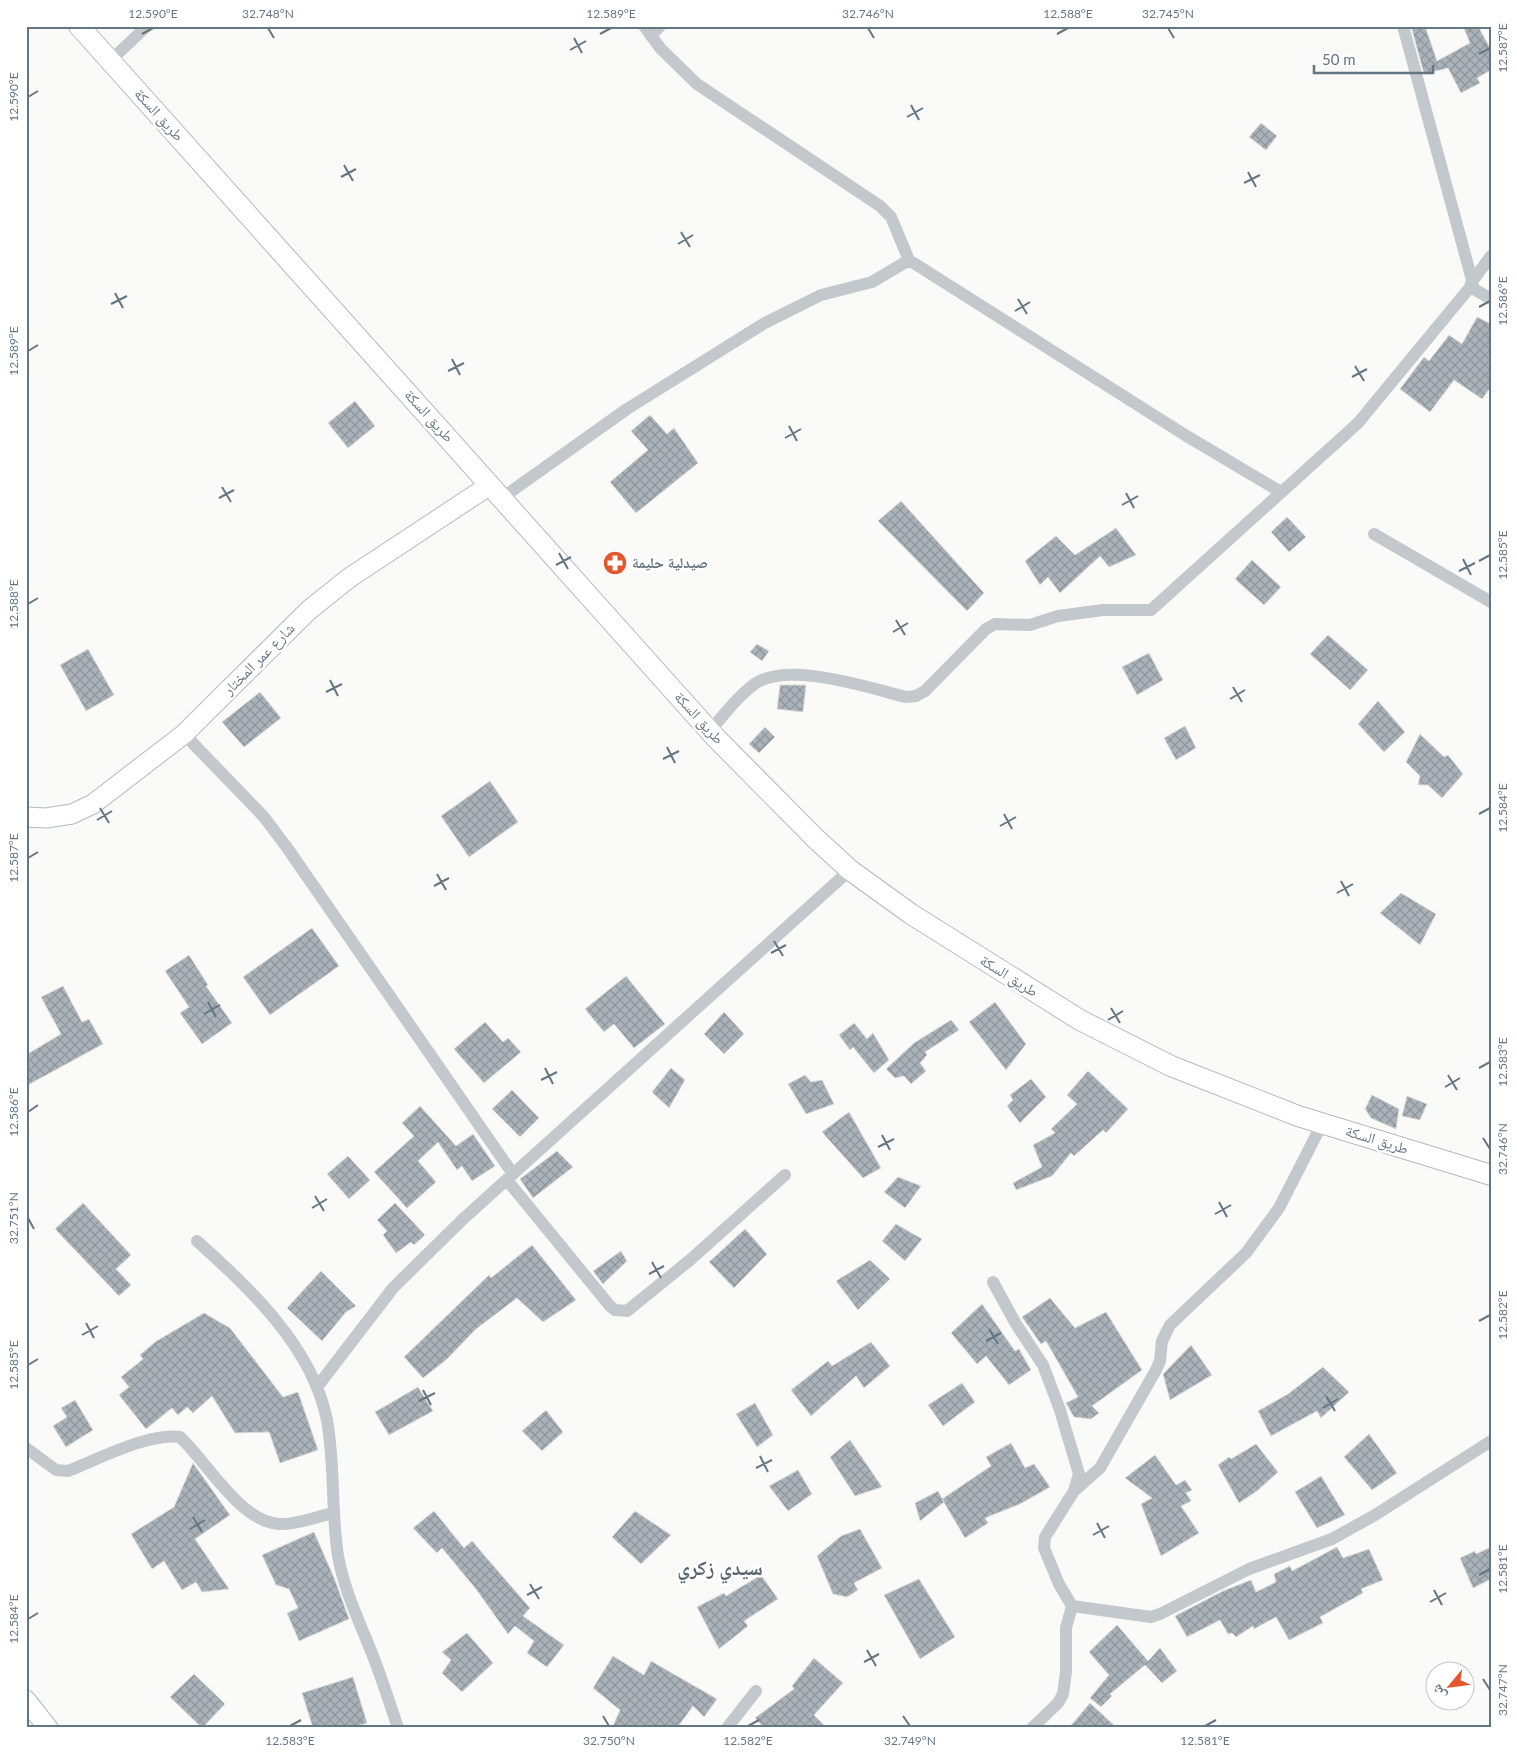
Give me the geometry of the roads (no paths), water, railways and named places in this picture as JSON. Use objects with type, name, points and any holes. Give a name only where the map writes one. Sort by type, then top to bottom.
[{"type":"main road","name":"طريق السكة","points":[[79,26],[710,731],[816,839],[850,870],[911,914],[1080,1020],[1171,1066],[1298,1116],[1491,1175]]},
{"type":"street","points":[[110,61],[147,26]]},
{"type":"street","points":[[1403,26],[1472,283],[1491,299]]},
{"type":"street","points":[[652,29],[680,69],[697,84],[880,206],[891,217],[910,260],[1185,435],[1281,492]]},
{"type":"street","points":[[710,731],[752,685],[773,676],[828,679],[906,697],[916,696],[925,691],[986,629],[995,624],[1030,625],[1058,616],[1094,612],[1151,610],[1358,423],[1472,283],[1491,256]]},
{"type":"street","points":[[496,491],[763,324],[821,295],[872,282],[910,260]]},
{"type":"street","name":"شارع عمر المختار","points":[[26,817],[46,818],[72,814],[93,804],[184,734],[309,610],[349,578],[496,491]]},
{"type":"street","points":[[1374,534],[1491,602]]},
{"type":"street","points":[[184,734],[264,817],[288,849],[510,1177],[615,1310],[627,1311],[690,1260],[785,1175]]},
{"type":"street","points":[[317,1387],[393,1288],[510,1177],[850,870]]},
{"type":"street","points":[[1074,1491],[1088,1481],[1100,1468],[1156,1370],[1162,1340],[1170,1325],[1246,1253],[1279,1208],[1322,1124]]},
{"type":"street","points":[[198,1242],[232,1273],[273,1317],[305,1362],[317,1387],[326,1418],[331,1448],[338,1556],[350,1597],[374,1658],[398,1728]]},
{"type":"street","points":[[993,1282],[1016,1324],[1043,1365],[1060,1410],[1078,1474],[1074,1491],[1045,1537],[1044,1548],[1059,1584],[1072,1606],[1066,1628],[1066,1672],[1063,1694],[1058,1702],[1032,1728]]},
{"type":"street","points":[[26,1448],[56,1470],[68,1471],[167,1435],[180,1437],[247,1510],[264,1521],[281,1524],[334,1513]]},
{"type":"street","points":[[1072,1606],[1151,1617],[1160,1614],[1249,1569],[1332,1539],[1375,1515],[1491,1441]]},
{"type":"street","points":[[727,1728],[756,1691]]},
{"type":"street","points":[[26,1700],[48,1728]]},
{"type":"place","name":"صيدلية حليمة","points":[[615,563]]},
{"type":"district","name":"سيدي زكري","points":[[720,1568]]}]
